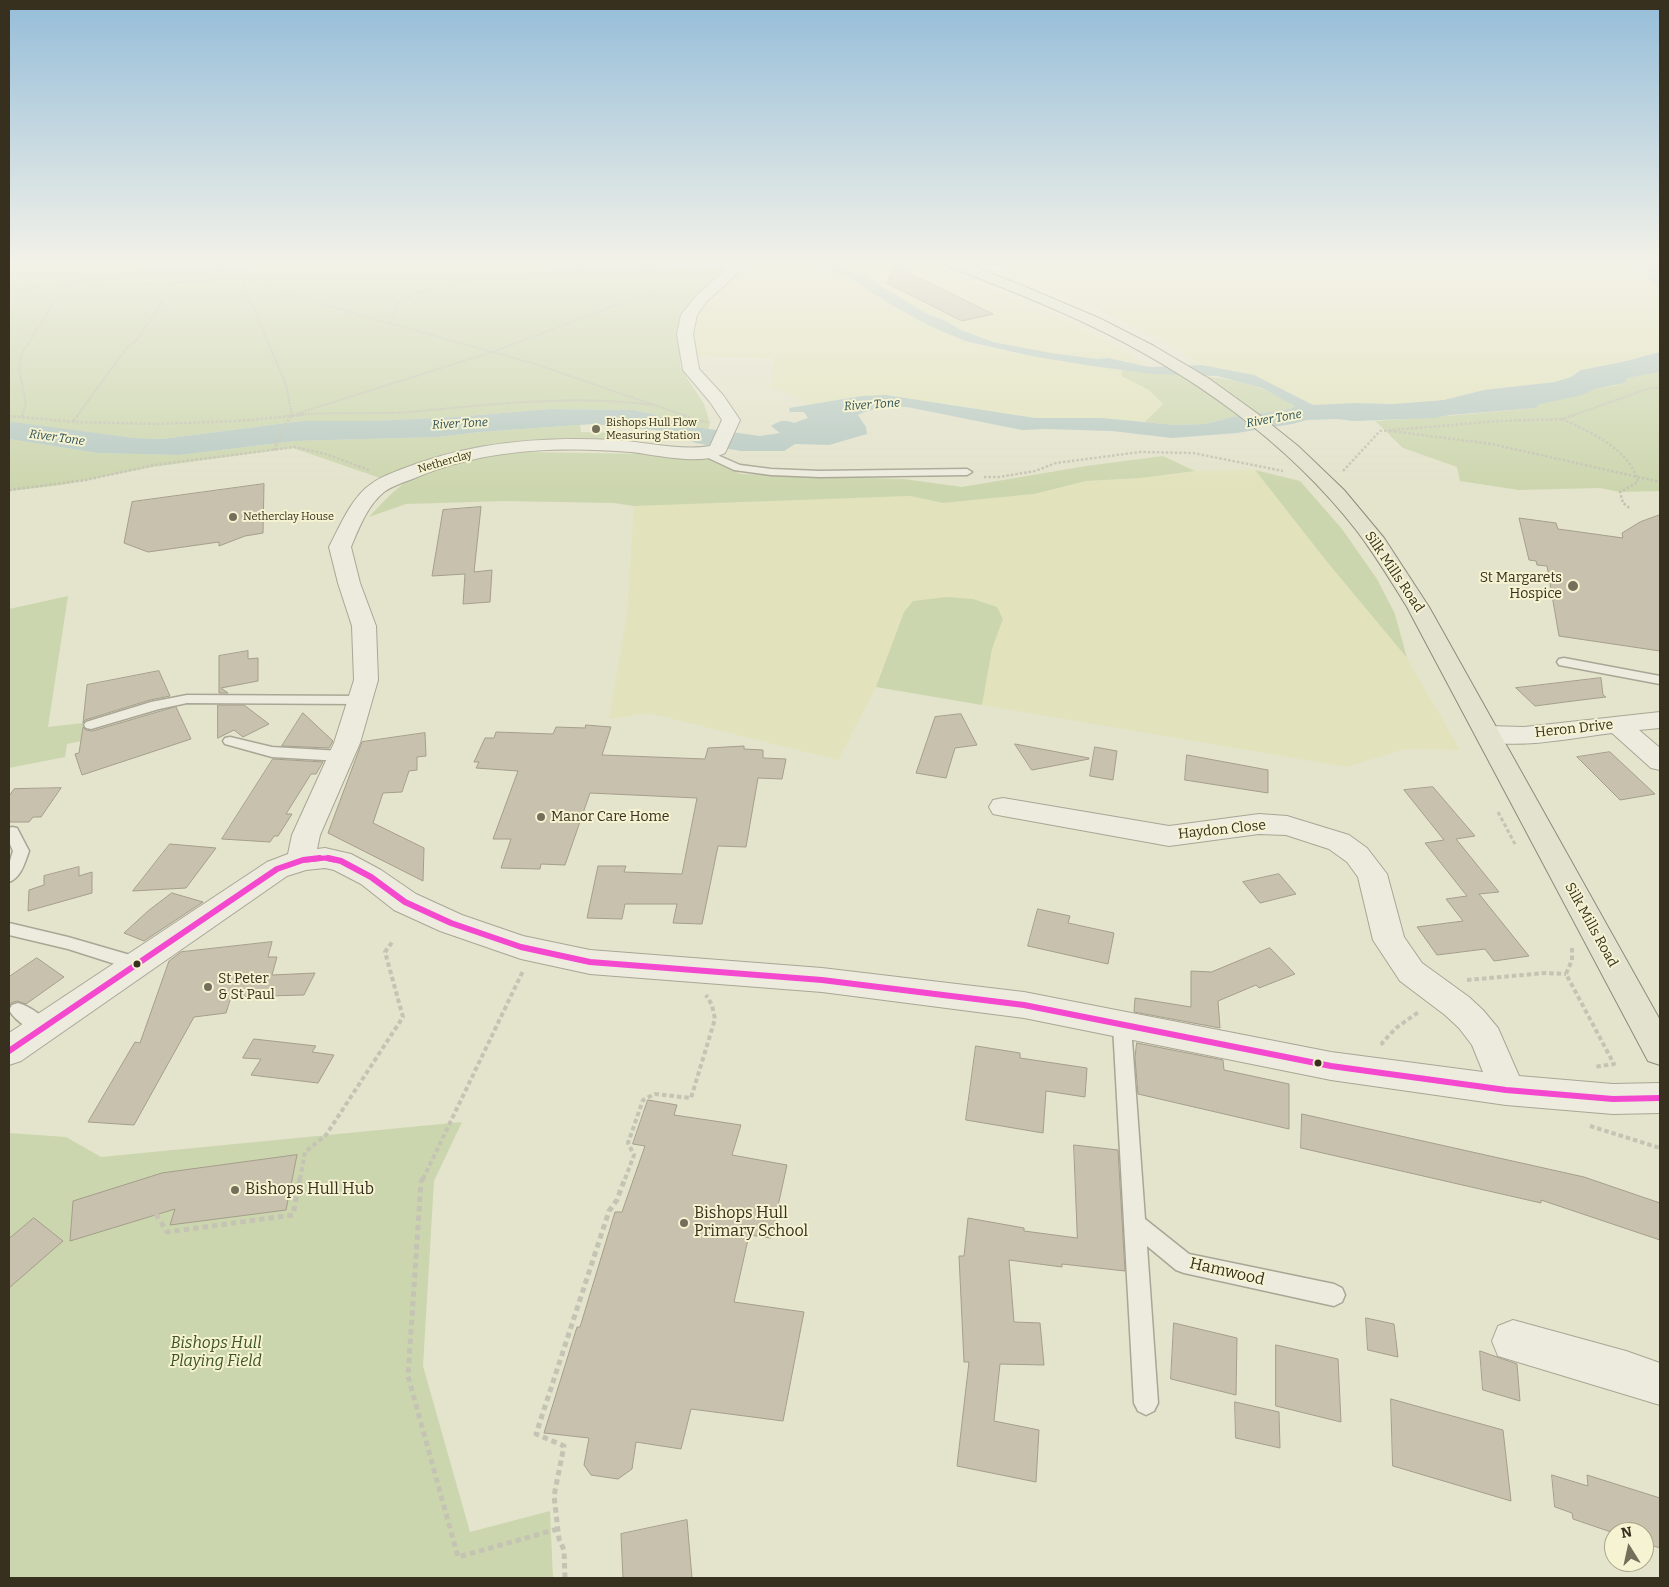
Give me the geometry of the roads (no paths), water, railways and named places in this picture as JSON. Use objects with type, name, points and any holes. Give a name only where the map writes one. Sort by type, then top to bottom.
[{"type":"main road","name":"Silk Mills Road","points":[[1125,337],[1203,382],[1277,438],[1318,475],[1354,514],[1387,557],[1436,637],[1660,1051]]},
{"type":"street","points":[[686,337],[691,370],[727,412],[731,420],[712,451]]},
{"type":"street","name":"Netherclay","points":[[303,860],[302,850],[306,835],[341,756],[366,680],[364,626],[349,583],[340,547],[365,502],[378,488],[419,468],[460,455],[507,448],[556,445],[712,451]]},
{"type":"street","name":"Heron Drive","points":[[1488,734],[1524,735],[1660,720]]},
{"type":"street","points":[[1618,725],[1660,762]]},
{"type":"street","name":"Haydon Close","points":[[1003,807],[1067,806],[1169,836],[1259,824],[1278,825],[1339,842],[1357,855],[1372,874],[1389,940],[1411,972],[1457,1006],[1471,1019],[1486,1038],[1506,1090]]},
{"type":"street","points":[[9,1050],[30,1019],[137,964],[277,868],[303,860],[325,858],[341,861],[371,877],[405,902],[486,936],[590,962],[822,980],[1006,1002],[1331,1066],[1506,1090],[1613,1099],[1660,1098]]},
{"type":"street","points":[[1513,1341],[1626,1372],[1660,1384]]},
{"type":"lane","points":[[712,451],[738,468],[771,472],[837,474],[967,472]]},
{"type":"lane","points":[[1564,662],[1660,680]]},
{"type":"lane","points":[[91,725],[156,705],[187,699],[360,700]]},
{"type":"lane","points":[[230,741],[272,752],[341,756]]},
{"type":"lane","points":[[9,876],[16,866],[21,851],[12,832]]},
{"type":"lane","points":[[9,929],[68,943],[137,964]]},
{"type":"lane","points":[[1122,1026],[1146,1403]]},
{"type":"lane","name":"Hamwood","points":[[1133,1222],[1184,1263],[1334,1295]]},
{"type":"water","name":"River Tone","points":[[956,337],[980,337],[993,342],[1051,353],[1097,359],[1108,358],[1149,367],[1202,365],[1254,375],[1313,405],[1393,404],[1444,400],[1484,390],[1555,382],[1571,377],[1581,370],[1660,352],[1660,372],[1628,378],[1624,383],[1540,404],[1535,408],[1434,418],[1353,421],[1338,419],[1307,420],[1237,433],[1172,438],[1112,431],[1022,430],[907,407],[888,407],[858,415],[866,427],[867,434],[829,445],[795,444],[784,451],[741,451],[696,443],[665,431],[593,424],[438,437],[295,441],[180,455],[98,453],[9,439],[9,423],[13,422],[134,438],[162,439],[302,421],[372,421],[454,417],[550,409],[634,410],[653,414],[687,426],[760,436],[780,433],[771,426],[779,422],[787,421],[794,423],[808,418],[804,412],[790,412],[789,408],[862,396],[886,395],[1035,418],[1102,418],[1175,425],[1206,424],[1232,417],[1290,409],[1295,406],[1262,388],[1217,376],[1153,374],[1092,366],[1031,356],[965,341]]},
{"type":"place","name":"Bishops Hull Flow Measuring Station","points":[[596,429]]},
{"type":"place","name":"Netherclay House","points":[[233,517]]},
{"type":"place","name":"St Margarets Hospice","points":[[1573,586]]},
{"type":"place","name":"Manor Care Home","points":[[541,817]]},
{"type":"place","name":"St Peter & St Paul","points":[[208,987]]},
{"type":"place","name":"Bishops Hull Hub","points":[[235,1190]]},
{"type":"place","name":"Bishops Hull Primary School","points":[[684,1223]]},
{"type":"park label","name":"Bishops Hull Playing Field","points":[[216,1353]]}]
